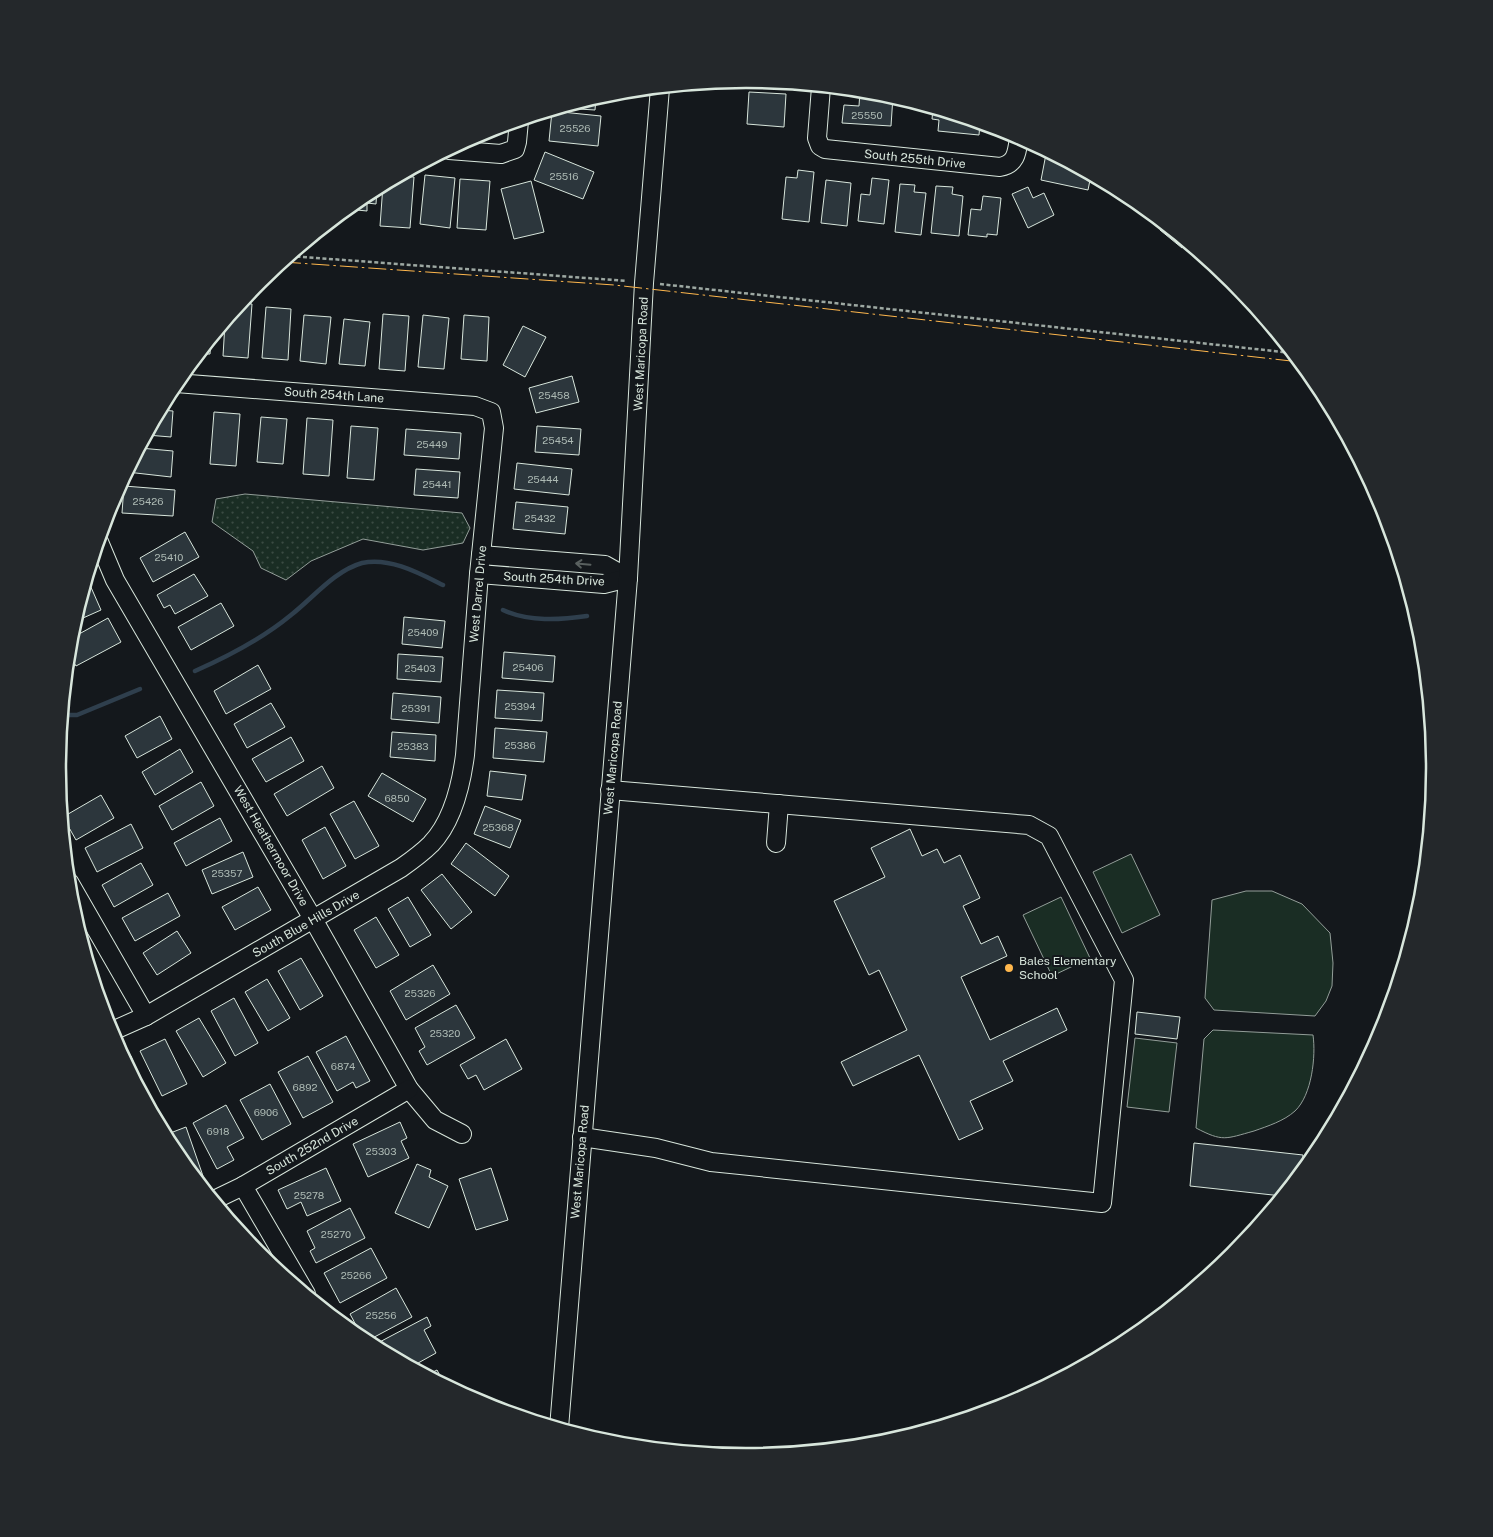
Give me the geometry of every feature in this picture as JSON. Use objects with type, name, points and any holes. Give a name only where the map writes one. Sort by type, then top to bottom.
[{"type":"street","name":"South 255th Drive","points":[[821,93],[817,138],[820,146],[830,150],[1000,167],[1011,164],[1016,157],[1018,145]]},
{"type":"street","name":"West Maricopa Road","points":[[559,1423],[628,578],[644,283],[660,94]]},
{"type":"street","points":[[461,151],[500,154],[515,149],[518,128]]},
{"type":"street","name":"South 254th Lane","points":[[186,384],[475,406],[491,412]]},
{"type":"street","name":"West Darrel Drive","points":[[462,776],[466,755],[481,555],[494,428],[491,412]]},
{"type":"street","name":"West Heathermoor Drive","points":[[102,550],[115,580],[313,919],[409,1089],[435,1120],[462,1134]]},
{"type":"street","name":"South 254th Drive","points":[[481,555],[605,566],[628,578]]},
{"type":"street","name":"South 254th Drive","points":[[480,574],[604,584],[628,578]]},
{"type":"street","name":"South Blue Hills Drive","points":[[118,1029],[146,1016],[401,868],[431,843],[443,826],[454,804],[462,776]]},
{"type":"street","points":[[582,1137],[656,1148],[711,1162],[1102,1203],[1124,980],[1049,836],[1029,825],[610,790]]},
{"type":"street","points":[[776,843],[779,804]]},
{"type":"street","points":[[79,899],[146,1016]]},
{"type":"street","name":"South 252nd Drive","points":[[219,1198],[243,1186],[409,1089]]},
{"type":"street","points":[[243,1186],[298,1280]]},
{"type":"path","points":[[298,257],[644,283],[1285,352]]},
{"type":"green space","points":[[245,494],[462,513],[470,528],[463,543],[423,550],[363,539],[311,561],[286,580],[261,568],[253,551],[212,522],[216,499]]},
{"type":"green space","points":[[1131,854],[1160,915],[1122,933],[1093,872]]},
{"type":"green space","points":[[1246,891],[1272,891],[1302,904],[1330,933],[1333,963],[1332,986],[1326,1001],[1315,1016],[1214,1010],[1205,998],[1212,900]]},
{"type":"green space","points":[[1061,897],[1090,958],[1052,976],[1023,915]]},
{"type":"green space","points":[[1213,1030],[1313,1035],[1314,1053],[1309,1085],[1301,1104],[1295,1111],[1286,1118],[1270,1125],[1230,1137],[1212,1136],[1196,1128],[1204,1039]]},
{"type":"green space","points":[[1135,1038],[1177,1043],[1169,1112],[1127,1107]]},
{"type":"building","points":[[749,92],[786,94],[784,127],[747,124]]},
{"type":"building","points":[[860,98],[892,104],[891,126],[842,123],[844,105],[859,106]]},
{"type":"building","points":[[595,105],[595,110],[579,109]]},
{"type":"building","points":[[566,112],[601,116],[598,146],[549,141],[551,117]]},
{"type":"building","points":[[933,114],[965,124],[979,130],[979,135],[938,131],[939,120],[932,119]]},
{"type":"building","points":[[545,152],[594,172],[583,199],[534,180]]},
{"type":"building","points":[[1045,157],[1090,181],[1088,190],[1041,180]]},
{"type":"building","points":[[798,170],[814,172],[809,222],[782,219],[786,177],[797,178]]},
{"type":"building","points":[[425,175],[455,178],[450,228],[420,224]]},
{"type":"building","points":[[414,177],[410,228],[380,226],[382,194],[406,179]]},
{"type":"building","points":[[872,178],[889,180],[884,224],[858,221],[861,194],[870,195]]},
{"type":"building","points":[[460,179],[490,181],[486,230],[457,228]]},
{"type":"building","points":[[826,180],[851,183],[847,226],[821,223]]},
{"type":"building","points":[[531,181],[544,232],[514,239],[501,189]]},
{"type":"building","points":[[900,184],[915,185],[914,192],[926,193],[921,235],[895,232]]},
{"type":"building","points":[[936,186],[953,187],[952,194],[963,196],[959,236],[931,233]]},
{"type":"building","points":[[1028,187],[1033,198],[1044,193],[1054,215],[1028,228],[1012,194]]},
{"type":"building","points":[[983,196],[1001,198],[997,235],[987,234],[987,237],[968,235],[971,209],[981,210]]},
{"type":"building","points":[[376,198],[376,204],[369,203]]},
{"type":"building","points":[[367,204],[367,211],[359,210]]},
{"type":"building","points":[[1161,229],[1183,247],[1182,248]]},
{"type":"building","points":[[250,304],[252,304],[248,358],[223,356],[224,333]]},
{"type":"building","points":[[266,307],[291,309],[288,360],[262,358]]},
{"type":"building","points":[[383,314],[409,316],[405,371],[379,369]]},
{"type":"building","points":[[304,315],[331,317],[326,364],[300,361]]},
{"type":"building","points":[[423,315],[449,318],[444,369],[418,367]]},
{"type":"building","points":[[464,315],[489,317],[487,361],[461,359]]},
{"type":"building","points":[[344,319],[370,322],[365,366],[339,364]]},
{"type":"building","points":[[523,326],[546,337],[525,377],[503,365]]},
{"type":"building","points":[[572,376],[579,402],[536,413],[529,388]]},
{"type":"building","points":[[168,411],[173,411],[171,437],[153,436]]},
{"type":"building","points":[[214,412],[240,414],[236,466],[210,464]]},
{"type":"building","points":[[261,417],[287,419],[283,464],[257,462]]},
{"type":"building","points":[[307,418],[333,420],[329,476],[303,474]]},
{"type":"building","points":[[351,426],[378,428],[374,480],[347,478]]},
{"type":"building","points":[[537,426],[581,429],[579,455],[535,452]]},
{"type":"building","points":[[406,429],[461,433],[459,459],[404,455]]},
{"type":"building","points":[[146,449],[173,451],[171,477],[134,473]]},
{"type":"building","points":[[517,463],[572,469],[569,495],[514,489]]},
{"type":"building","points":[[416,469],[460,472],[458,498],[414,495]]},
{"type":"building","points":[[128,486],[175,490],[173,516],[122,513],[123,496]]},
{"type":"building","points":[[516,502],[568,507],[565,534],[513,529]]},
{"type":"building","points":[[185,532],[199,557],[153,582],[140,558]]},
{"type":"building","points":[[194,574],[208,596],[175,614],[170,605],[164,608],[157,595]]},
{"type":"building","points":[[91,587],[101,610],[83,618]]},
{"type":"building","points":[[221,603],[234,626],[191,650],[178,627]]},
{"type":"building","points":[[404,617],[445,621],[442,648],[402,644]]},
{"type":"building","points":[[108,618],[121,642],[76,666],[75,664],[80,634]]},
{"type":"building","points":[[504,652],[555,656],[553,682],[502,678]]},
{"type":"building","points":[[398,654],[443,657],[441,682],[397,679]]},
{"type":"building","points":[[258,665],[271,689],[226,714],[214,691]]},
{"type":"building","points":[[497,690],[544,693],[542,721],[495,718]]},
{"type":"building","points":[[393,693],[441,697],[439,723],[391,719]]},
{"type":"building","points":[[271,703],[285,727],[247,748],[234,724]]},
{"type":"building","points":[[160,716],[172,739],[137,758],[125,736]]},
{"type":"building","points":[[495,728],[547,732],[544,762],[493,758]]},
{"type":"building","points":[[392,732],[436,735],[435,761],[390,757]]},
{"type":"building","points":[[291,737],[304,761],[266,782],[252,759]]},
{"type":"building","points":[[180,749],[193,772],[155,795],[142,772]]},
{"type":"building","points":[[322,766],[334,788],[287,816],[274,794]]},
{"type":"building","points":[[490,771],[526,775],[522,800],[487,796]]},
{"type":"building","points":[[382,773],[426,799],[413,822],[368,796]]},
{"type":"building","points":[[201,782],[214,806],[172,830],[159,806]]},
{"type":"building","points":[[101,795],[114,818],[76,840],[69,828],[68,814]]},
{"type":"building","points":[[354,801],[379,846],[355,859],[330,814]]},
{"type":"building","points":[[485,806],[521,820],[510,848],[474,834]]},
{"type":"building","points":[[220,818],[232,841],[186,866],[174,843]]},
{"type":"building","points":[[131,824],[143,848],[97,872],[85,848]]},
{"type":"building","points":[[325,827],[346,866],[323,879],[302,840]]},
{"type":"building","points":[[910,829],[922,856],[937,849],[944,863],[960,855],[980,898],[963,906],[981,944],[998,936],[1007,956],[961,977],[990,1040],[1057,1008],[1067,1030],[1003,1061],[1013,1081],[970,1101],[983,1129],[959,1140],[919,1055],[853,1086],[841,1062],[907,1030],[879,970],[869,975],[834,901],[885,877],[871,848]]},
{"type":"building","points":[[466,843],[509,876],[495,896],[451,864]]},
{"type":"building","points":[[243,852],[253,877],[212,894],[202,870]]},
{"type":"building","points":[[141,863],[153,885],[114,907],[102,885]]},
{"type":"building","points":[[442,874],[472,912],[451,929],[421,890]]},
{"type":"building","points":[[258,887],[271,910],[235,930],[222,907]]},
{"type":"building","points":[[168,893],[180,916],[135,941],[122,918]]},
{"type":"building","points":[[408,897],[431,935],[410,947],[388,909]]},
{"type":"building","points":[[376,917],[399,955],[376,968],[354,930]]},
{"type":"building","points":[[177,931],[191,953],[157,975],[143,953]]},
{"type":"building","points":[[301,958],[323,996],[300,1010],[278,971]]},
{"type":"building","points":[[433,965],[450,994],[406,1020],[390,991]]},
{"type":"building","points":[[267,979],[290,1018],[268,1031],[245,992]]},
{"type":"building","points":[[234,998],[258,1043],[235,1056],[211,1011]]},
{"type":"building","points":[[456,1005],[475,1038],[427,1065],[419,1051],[425,1047],[415,1028]]},
{"type":"building","points":[[1137,1012],[1180,1017],[1177,1039],[1135,1034]]},
{"type":"building","points":[[199,1018],[226,1063],[203,1077],[176,1031]]},
{"type":"building","points":[[346,1036],[370,1081],[356,1088],[353,1082],[337,1091],[316,1052]]},
{"type":"building","points":[[165,1039],[187,1084],[162,1096],[140,1051]]},
{"type":"building","points":[[506,1039],[522,1069],[484,1090],[476,1075],[468,1079],[460,1065]]},
{"type":"building","points":[[308,1056],[333,1102],[303,1118],[278,1072]]},
{"type":"building","points":[[270,1084],[291,1124],[262,1140],[240,1100]]},
{"type":"building","points":[[226,1105],[244,1138],[227,1147],[234,1160],[217,1169],[193,1123]]},
{"type":"building","points":[[400,1122],[407,1138],[401,1141],[409,1158],[368,1177],[353,1144]]},
{"type":"building","points":[[186,1127],[203,1176],[202,1176],[172,1132]]},
{"type":"building","points":[[1194,1143],[1303,1155],[1302,1160],[1276,1195],[1190,1186]]},
{"type":"building","points":[[417,1164],[431,1170],[429,1177],[448,1186],[429,1228],[395,1213]]},
{"type":"building","points":[[326,1168],[341,1201],[307,1216],[301,1202],[287,1209],[278,1190]]},
{"type":"building","points":[[491,1168],[508,1220],[476,1230],[459,1179]]},
{"type":"building","points":[[350,1208],[365,1238],[316,1263],[310,1251],[315,1248],[307,1231]]},
{"type":"building","points":[[371,1248],[387,1278],[340,1303],[324,1273]]},
{"type":"building","points":[[396,1288],[412,1317],[374,1337],[356,1325],[350,1314]]},
{"type":"building","points":[[427,1317],[431,1326],[424,1330],[436,1353],[417,1364],[381,1341]]},
{"type":"building","points":[[437,1370],[440,1376],[433,1372]]},
{"type":"waterway","points":[[195,671],[233,653],[269,632],[333,578],[362,563],[383,562],[394,564],[443,585]]},
{"type":"waterway","points":[[503,610],[523,617],[545,619],[587,616]]},
{"type":"waterway","points":[[69,715],[77,715],[140,689]]},
{"type":"power","points":[[292,263],[614,285],[1291,361]]},
{"type":"place","name":"Bales Elementary School","points":[[1009,968]]}]
